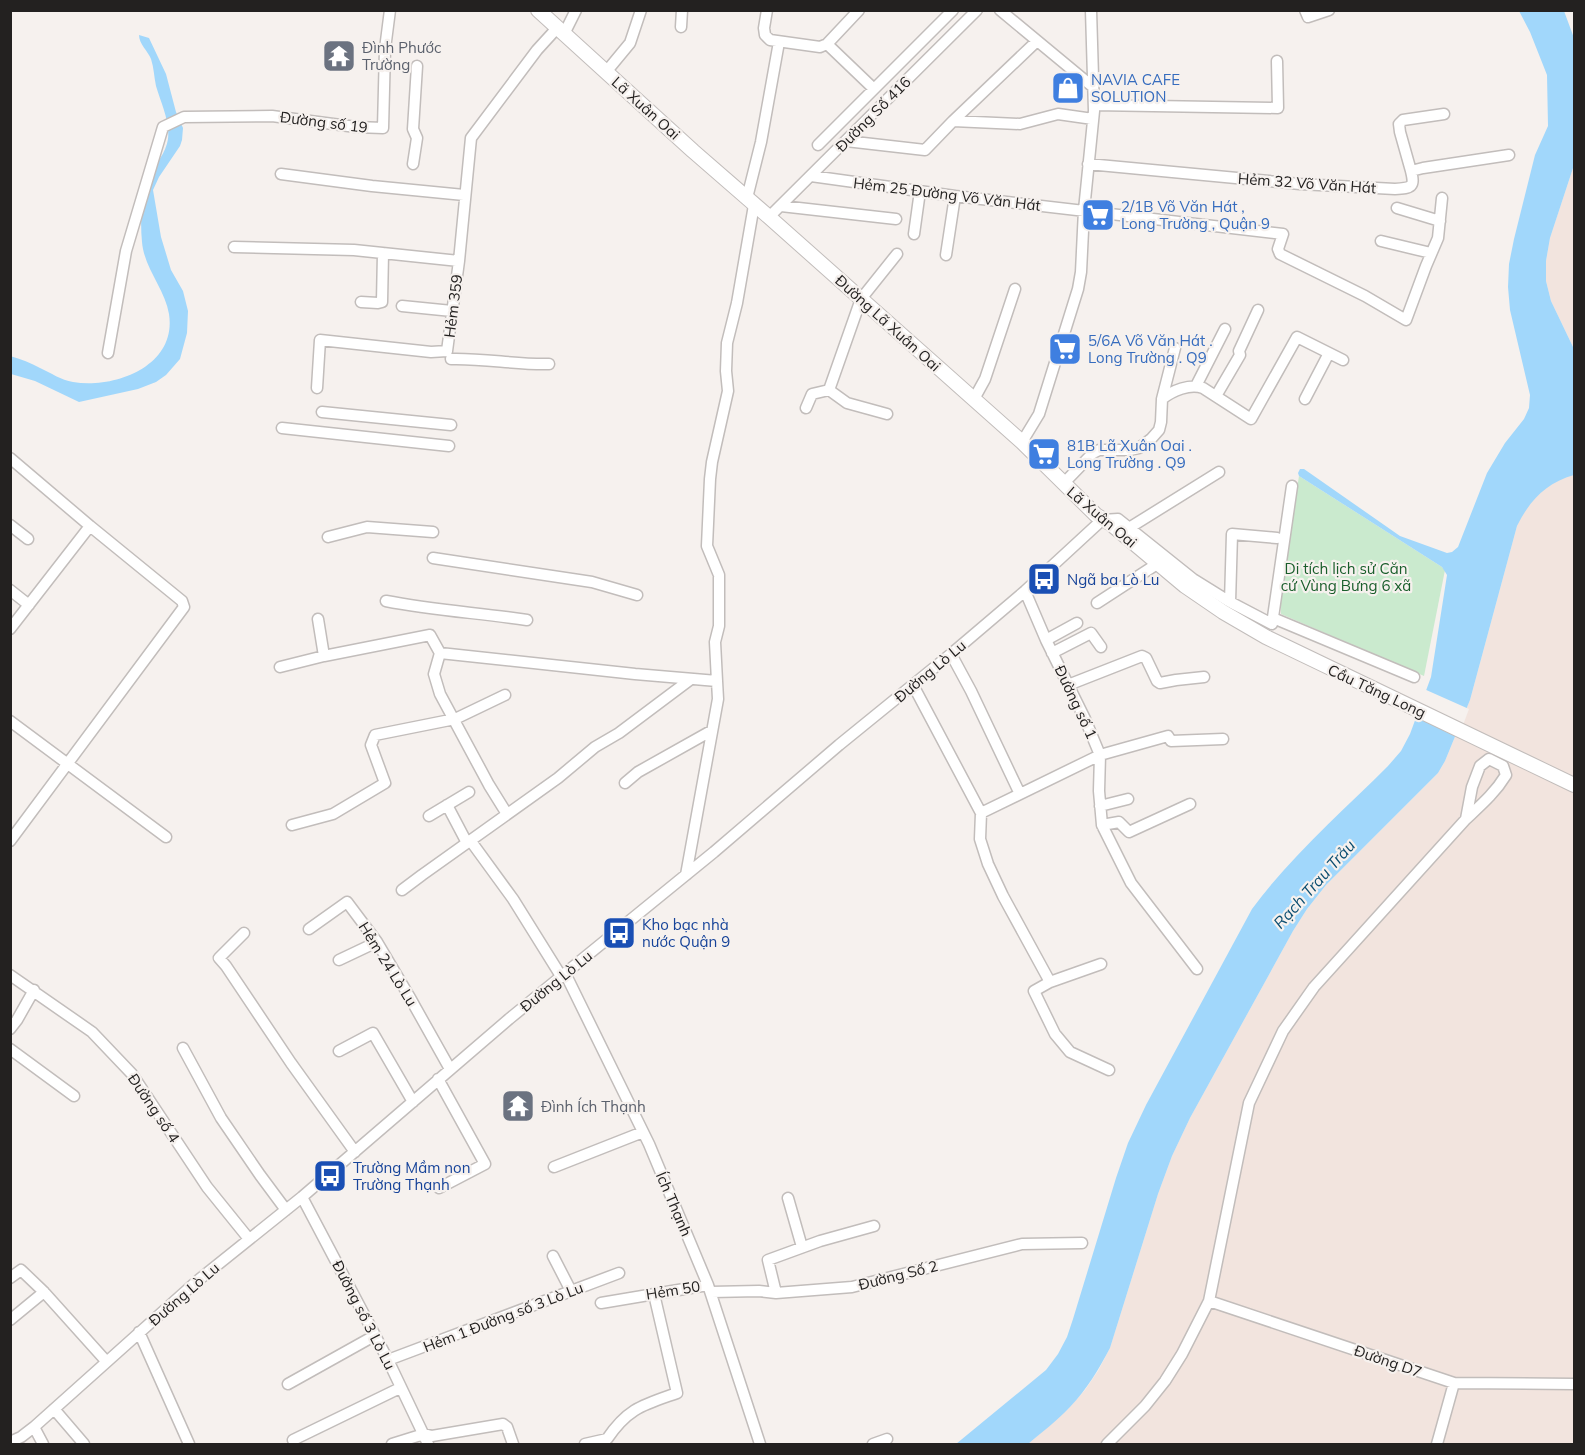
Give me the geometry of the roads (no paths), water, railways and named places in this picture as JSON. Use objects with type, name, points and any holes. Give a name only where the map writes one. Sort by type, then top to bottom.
[{"type":"main road","name":"Lã Xuân Oai","points":[[538,10],[750,201]]},
{"type":"main road","name":"Đường Lã Xuân Oai","points":[[750,201],[1022,442]]},
{"type":"main road","name":"Lã Xuân Oai","points":[[1022,442],[1102,520],[1111,524],[1185,586]]},
{"type":"main road","name":"Cầu Tăng Long","points":[[1185,586],[1222,612],[1266,637],[1575,785]]},
{"type":"street","name":"Đường số 19","points":[[108,353],[126,251],[163,127],[183,117],[272,116],[356,127],[382,128],[385,49],[390,10]]},
{"type":"street","name":"Hẻm 359","points":[[449,355],[471,138],[522,68],[537,50],[561,30],[576,10]]},
{"type":"street","points":[[606,72],[630,43],[641,10]]},
{"type":"street","points":[[681,27],[682,10]]},
{"type":"street","points":[[767,10],[764,28],[765,35],[770,40],[820,47],[827,44],[859,10]]},
{"type":"street","points":[[818,145],[952,10]]},
{"type":"street","name":"Đường Số 416","points":[[770,217],[977,10]]},
{"type":"street","points":[[1000,10],[1093,87]]},
{"type":"street","points":[[1022,442],[1039,414],[1078,289],[1081,272],[1084,210],[1094,119],[1091,10]]},
{"type":"street","points":[[1305,10],[1308,17],[1329,10]]},
{"type":"street","points":[[846,141],[925,150],[1037,40]]},
{"type":"street","points":[[686,875],[718,699],[715,642],[719,626],[719,575],[707,546],[710,479],[728,391],[727,344],[737,303],[750,201],[779,42]]},
{"type":"street","points":[[827,44],[874,89]]},
{"type":"street","points":[[1094,105],[1278,108],[1277,61]]},
{"type":"street","points":[[413,164],[417,138],[413,129],[417,66]]},
{"type":"street","points":[[953,121],[1020,124],[1058,114],[1094,119]]},
{"type":"street","points":[[1444,114],[1403,120],[1399,124],[1412,171],[1509,155]]},
{"type":"street","name":"Hẻm 32 Võ Văn Hát","points":[[1088,164],[1300,184],[1385,189],[1402,189],[1412,185],[1412,171]]},
{"type":"street","points":[[281,174],[464,195]]},
{"type":"street","name":"Hẻm 25 Đường Võ Văn Hát","points":[[811,176],[955,196],[1282,234],[1278,249],[1280,254],[1365,296],[1406,320],[1431,254]]},
{"type":"street","points":[[914,234],[920,191]]},
{"type":"street","points":[[946,255],[955,196]]},
{"type":"street","points":[[1381,241],[1431,254],[1438,238],[1442,198]]},
{"type":"street","points":[[781,206],[896,219]]},
{"type":"street","points":[[1397,208],[1440,221]]},
{"type":"street","points":[[234,247],[354,250],[459,261]]},
{"type":"street","points":[[361,302],[382,302],[383,253]]},
{"type":"street","points":[[829,390],[861,298],[897,254]]},
{"type":"street","points":[[974,399],[985,379],[1015,290]]},
{"type":"street","points":[[402,306],[452,311]]},
{"type":"street","points":[[1216,396],[1240,356],[1239,351],[1258,310]]},
{"type":"street","points":[[1197,386],[1225,329]]},
{"type":"street","points":[[1162,399],[1167,394],[1197,386],[1251,419],[1298,338],[1343,360]]},
{"type":"street","points":[[317,388],[320,340],[532,365],[549,364]]},
{"type":"street","points":[[1063,484],[1093,453],[1099,450],[1138,448],[1159,430],[1162,399],[1175,348]]},
{"type":"street","points":[[1305,399],[1329,353]]},
{"type":"street","points":[[806,408],[812,394],[829,390],[847,403],[886,414]]},
{"type":"street","points":[[322,412],[451,425]]},
{"type":"street","points":[[282,428],[448,446]]},
{"type":"street","points":[[10,458],[185,605],[10,841]]},
{"type":"street","points":[[1129,528],[1219,472]]},
{"type":"street","points":[[1273,621],[1292,486]]},
{"type":"street","points":[[1102,520],[1118,519],[1174,566],[1230,602],[1414,677]]},
{"type":"street","name":"Đường Lò Lu","points":[[10,1442],[34,1427],[196,1282],[302,1197],[438,1079],[951,654],[1025,591],[1102,520]]},
{"type":"street","points":[[10,525],[28,539]]},
{"type":"street","points":[[10,629],[90,525]]},
{"type":"street","points":[[328,537],[367,527],[433,532]]},
{"type":"street","points":[[1230,602],[1232,534],[1277,538]]},
{"type":"street","points":[[433,558],[592,582],[637,595]]},
{"type":"street","points":[[1097,603],[1157,564]]},
{"type":"street","points":[[10,590],[29,605]]},
{"type":"street","name":"Đường số 1","points":[[1025,591],[1052,653],[1086,719],[1100,755],[1099,791],[1102,825],[1131,883],[1197,969]]},
{"type":"street","points":[[386,601],[527,620]]},
{"type":"street","points":[[318,620],[324,656]]},
{"type":"street","points":[[1046,640],[1077,624]]},
{"type":"street","points":[[1052,653],[1091,633],[1101,647]]},
{"type":"street","points":[[280,667],[430,635],[440,653],[434,674],[440,694],[507,814]]},
{"type":"street","points":[[440,653],[717,681]]},
{"type":"street","points":[[951,654],[1020,794]]},
{"type":"street","points":[[1068,684],[1142,656],[1146,658],[1160,683],[1204,677]]},
{"type":"street","points":[[402,890],[691,679]]},
{"type":"street","points":[[913,685],[981,813],[980,839],[988,864],[1050,982]]},
{"type":"street","points":[[292,825],[333,814],[385,783],[371,745],[375,735],[455,719],[505,694]]},
{"type":"street","points":[[10,721],[166,837]]},
{"type":"street","points":[[625,783],[638,772],[711,731]]},
{"type":"street","points":[[981,813],[1100,755],[1168,736],[1171,741],[1222,739]]},
{"type":"street","points":[[1107,1444],[1145,1406],[1165,1381],[1182,1354],[1209,1301],[1249,1103],[1283,1031],[1314,987],[1466,819],[1500,785],[1506,776],[1503,766],[1489,759],[1480,766],[1472,787],[1466,819]]},
{"type":"street","points":[[429,816],[469,792]]},
{"type":"street","points":[[1100,806],[1128,799]]},
{"type":"street","points":[[1102,825],[1119,822],[1129,832],[1190,804]]},
{"type":"street","name":"Ích Thạnh","points":[[447,805],[469,842],[513,899],[563,975],[643,1132],[710,1289],[760,1444]]},
{"type":"street","name":"Hẻm 24 Lò Lu","points":[[309,929],[347,902],[377,942],[450,1069]]},
{"type":"street","points":[[244,933],[219,957],[355,1152]]},
{"type":"street","points":[[339,960],[377,942]]},
{"type":"street","points":[[1101,964],[1050,982],[1034,991],[1055,1034],[1071,1052],[1109,1070]]},
{"type":"street","name":"Đường số 4","points":[[10,975],[92,1032],[132,1074],[200,1178],[249,1239]]},
{"type":"street","points":[[10,1029],[34,990]]},
{"type":"street","points":[[339,1051],[374,1033],[412,1102]]},
{"type":"street","points":[[183,1048],[221,1118],[286,1210]]},
{"type":"street","points":[[10,1049],[74,1096]]},
{"type":"street","points":[[438,1079],[484,1164],[439,1188]]},
{"type":"street","points":[[554,1167],[643,1132]]},
{"type":"street","name":"Đường số 3 Lò Lu","points":[[302,1197],[388,1360],[426,1439]]},
{"type":"street","points":[[788,1198],[802,1247]]},
{"type":"street","points":[[776,1293],[768,1260],[802,1247],[874,1226]]},
{"type":"street","name":"Đường Số 2","points":[[710,1289],[776,1293],[852,1287],[1022,1244],[1082,1244]]},
{"type":"street","points":[[553,1256],[571,1291]]},
{"type":"street","points":[[10,1278],[21,1270],[106,1361]]},
{"type":"street","name":"Hẻm 1 Đường số 3 Lò Lu","points":[[388,1360],[619,1273]]},
{"type":"street","name":"Hẻm 50","points":[[601,1303],[638,1296],[710,1289]]},
{"type":"street","points":[[10,1320],[44,1293]]},
{"type":"street","points":[[585,1444],[607,1439],[617,1425],[640,1406],[677,1393],[654,1294]]},
{"type":"street","name":"Đường D7","points":[[1209,1301],[1454,1383],[1575,1384]]},
{"type":"street","points":[[139,1332],[189,1444]]},
{"type":"street","points":[[288,1384],[374,1336]]},
{"type":"street","points":[[1437,1444],[1454,1383]]},
{"type":"street","points":[[293,1440],[400,1388]]},
{"type":"street","points":[[54,1409],[84,1444]]},
{"type":"street","points":[[392,1444],[503,1424],[508,1429],[513,1444]]},
{"type":"street","points":[[34,1427],[42,1444]]},
{"type":"street","points":[[873,1444],[886,1439]]},
{"type":"water","name":"Rạch Trau Trảu","points":[[1519,11],[1564,11],[1574,38],[1574,165],[1550,238],[1546,261],[1546,281],[1551,301],[1574,349],[1574,475],[1555,483],[1540,494],[1527,508],[1517,526],[1470,700],[1438,773],[1326,885],[1307,909],[1190,1118],[1172,1156],[1158,1194],[1110,1348],[1092,1379],[1065,1412],[1028,1444],[956,1444],[1046,1370],[1058,1354],[1073,1319],[1128,1143],[1146,1105],[1252,909],[1300,853],[1388,766],[1401,751],[1410,734],[1431,677],[1447,575],[1442,567],[1299,476],[1298,473],[1300,469],[1304,469],[1400,536],[1447,553],[1452,552],[1458,547],[1487,473],[1505,443],[1524,419],[1529,408],[1530,395],[1510,310],[1509,264],[1535,155],[1548,126],[1547,75]]},
{"type":"water","points":[[139,35],[149,38],[166,74],[176,112],[183,128],[180,146],[153,190],[161,237],[171,270],[183,291],[188,311],[187,333],[180,359],[166,375],[156,382],[138,389],[79,402],[35,381],[11,374],[10,356],[69,381],[107,382],[140,370],[153,360],[163,348],[169,332],[167,305],[146,261],[141,225],[145,191],[150,175],[167,144],[168,126],[151,59]]},
{"type":"place","name":"Đình Phước Trường","points":[[339,56]]},
{"type":"place","name":"NAVIA CAFE SOLUTION","points":[[1068,88]]},
{"type":"place","name":"2/1B Võ Văn Hát , Long Trường , Quận 9","points":[[1098,215]]},
{"type":"place","name":"5/6A Võ Văn Hát . Long Trường . Q9","points":[[1065,349]]},
{"type":"place","name":"81B Lã Xuân Oai . Long Trường . Q9","points":[[1044,454]]},
{"type":"place","name":"Ngã ba Lò Lu","points":[[1044,579]]},
{"type":"place","name":"Kho bạc nhà nước Quận 9","points":[[619,933]]},
{"type":"place","name":"Đình Ích Thạnh","points":[[518,1106]]},
{"type":"place","name":"Trường Mầm non Trường Thạnh","points":[[330,1176]]},
{"type":"park label","name":"Di tích lịch sử Căn cứ Vùng Bưng 6 xã","points":[[1346,576]]}]
